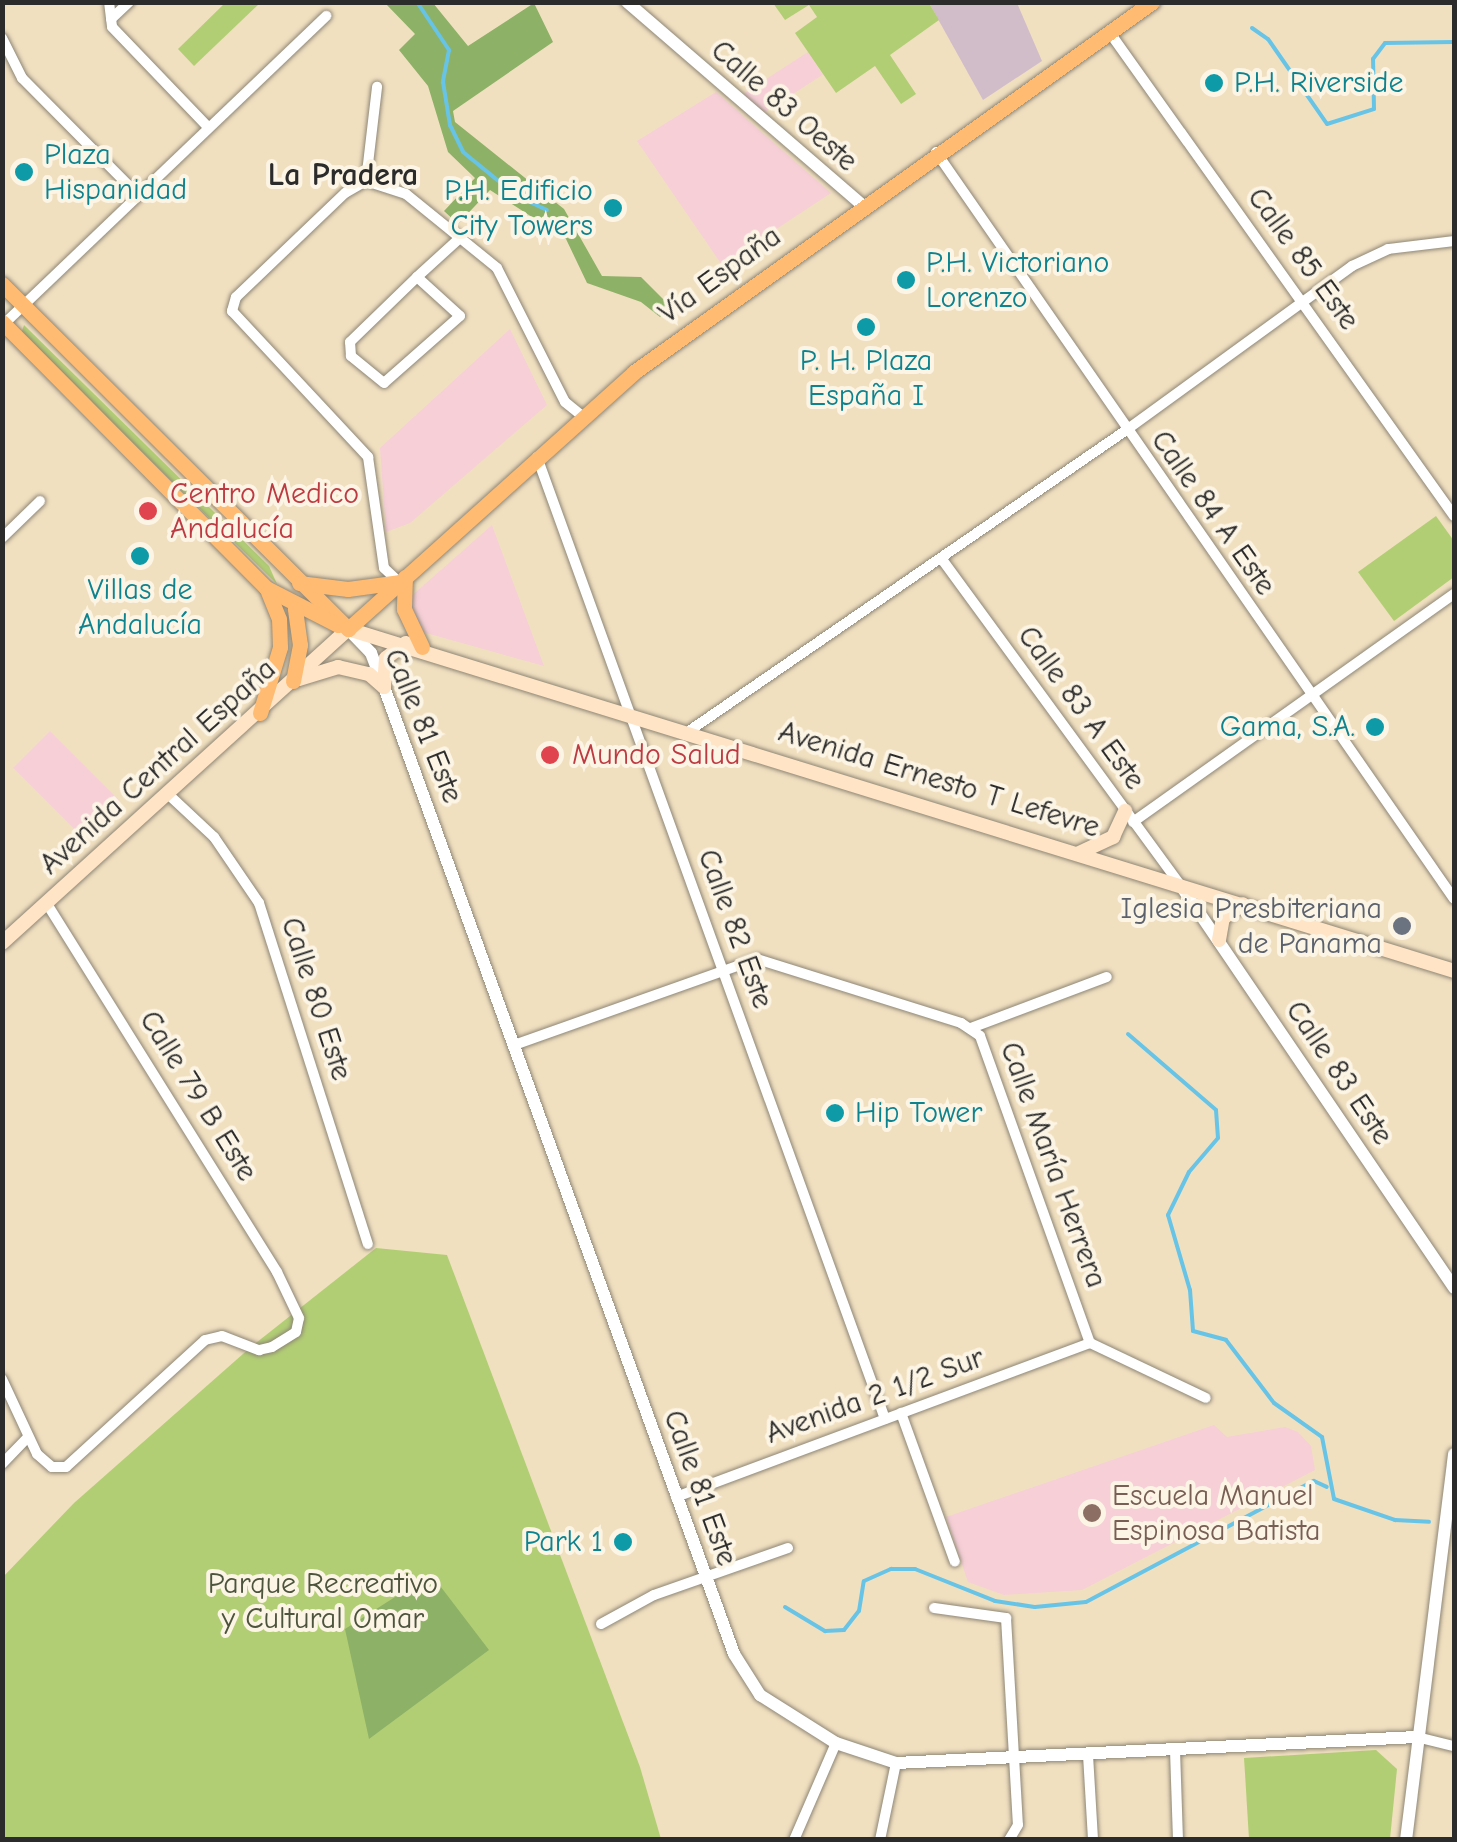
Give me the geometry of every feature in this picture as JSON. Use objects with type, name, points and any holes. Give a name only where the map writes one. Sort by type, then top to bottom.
[{"type":"main road","name":"Vía España","points":[[348,628],[582,416],[935,152],[1152,2]]},
{"type":"main road","points":[[2,284],[297,582],[348,628]]},
{"type":"main road","points":[[3,323],[266,588],[295,608],[348,628]]},
{"type":"main road","points":[[297,582],[348,588],[402,580],[404,609],[414,645],[386,658],[384,687]]},
{"type":"main road","points":[[260,713],[280,638],[266,588]]},
{"type":"main road","points":[[295,608],[300,644],[294,681],[338,667],[369,674],[384,687]]},
{"type":"main road","name":"Avenida Ernesto T Lefevre","points":[[348,628],[414,645],[1454,971]]},
{"type":"main road","name":"Avenida Central España","points":[[2,944],[260,713],[348,628]]},
{"type":"main road","points":[[1079,854],[1109,840],[1129,816]]},
{"type":"main road","points":[[1218,940],[1223,918],[1243,904]]},
{"type":"street","points":[[109,2],[111,20],[208,127]]},
{"type":"street","points":[[111,20],[128,2]]},
{"type":"street","name":"Calle 83 Oeste","points":[[627,2],[863,206]]},
{"type":"street","points":[[3,323],[326,16]]},
{"type":"street","name":"Calle 85 Este","points":[[1110,33],[1454,516]]},
{"type":"street","points":[[2,38],[22,78],[137,194]]},
{"type":"street","points":[[366,182],[376,87]]},
{"type":"street","name":"Calle 84 A Este","points":[[935,152],[1125,431],[1454,899]]},
{"type":"street","points":[[402,580],[384,568],[368,457],[234,320],[236,297],[345,193],[366,182],[406,194],[460,237],[512,290],[565,402],[582,416]]},
{"type":"street","points":[[417,277],[460,316],[384,383],[351,356],[350,342],[417,277],[460,237]]},
{"type":"street","points":[[689,731],[1125,431],[1302,300],[1388,250],[1454,242]]},
{"type":"street","name":"Calle 82 Este","points":[[537,457],[884,1419]]},
{"type":"street","points":[[2,538],[40,501]]},
{"type":"street","name":"Calle 83 A Este","points":[[941,558],[1181,886]]},
{"type":"street","points":[[1129,816],[1312,697],[1454,594]]},
{"type":"street","name":"Calle 81 Este","points":[[348,628],[371,653],[517,1044],[734,1654],[760,1695],[836,1743],[896,1763],[1417,1737],[1454,1746]]},
{"type":"street","name":"Calle 80 Este","points":[[169,795],[214,837],[259,903],[368,1244]]},
{"type":"street","name":"Calle 83 Este","points":[[1181,886],[1454,1288]]},
{"type":"street","name":"Calle 79 B Este","points":[[28,1436],[52,1468],[66,1466],[205,1340],[222,1336],[259,1350],[272,1348],[296,1332],[299,1318],[47,904]]},
{"type":"street","name":"Calle María Herrera","points":[[517,1044],[722,967],[767,961],[971,1028],[980,1036],[1090,1343]]},
{"type":"street","points":[[971,1028],[1107,978]]},
{"type":"street","points":[[1090,1343],[1206,1398]]},
{"type":"street","name":"Avenida 2 1/2 Sur","points":[[676,1496],[1090,1343]]},
{"type":"street","points":[[2,1379],[28,1436],[2,1464]]},
{"type":"street","points":[[901,1413],[955,1562]]},
{"type":"street","points":[[1406,1840],[1454,1454]]},
{"type":"street","points":[[601,1624],[706,1577],[788,1548]]},
{"type":"street","points":[[934,1608],[1006,1618],[1018,1825],[1009,1840]]},
{"type":"street","points":[[794,1840],[836,1743]]},
{"type":"street","points":[[1175,1750],[1178,1840]]},
{"type":"street","points":[[1088,1755],[1093,1840]]},
{"type":"street","points":[[880,1840],[896,1763]]},
{"type":"shaded area","points":[[929,3],[1017,3],[1042,61],[983,100]]},
{"type":"shaded area","points":[[808,52],[823,75],[758,117],[743,94]]},
{"type":"shaded area","points":[[716,92],[831,193],[722,265],[637,141]]},
{"type":"shaded area","points":[[510,329],[547,405],[410,523],[386,532],[380,448]]},
{"type":"shaded area","points":[[492,525],[544,666],[419,631],[408,599]]},
{"type":"shaded area","points":[[50,731],[119,800],[83,837],[13,768]]},
{"type":"shaded area","name":"Escuela Manuel Espinosa Batista","points":[[1214,1425],[1227,1437],[1285,1427],[1298,1432],[1311,1446],[1315,1470],[1082,1590],[1004,1595],[968,1582],[946,1517]]},
{"type":"green space","points":[[225,3],[260,3],[194,66],[178,49]]},
{"type":"green space","points":[[385,3],[433,3],[468,46],[534,3],[553,42],[453,111],[455,122],[564,209],[602,276],[641,277],[671,307],[660,317],[641,302],[587,283],[566,239],[490,190],[458,224],[444,211],[475,178],[448,152],[428,86],[399,50],[415,34]]},
{"type":"green space","points":[[773,3],[929,3],[939,20],[890,55],[916,94],[901,104],[875,66],[836,93],[795,33],[817,17],[809,5],[785,20]]},
{"type":"green space","points":[[24,325],[269,566],[277,584],[21,334]]},
{"type":"green space","points":[[1436,516],[1454,541],[1454,577],[1394,621],[1358,572]]},
{"type":"green space","name":"Parque Recreativo y Cultural Omar","points":[[376,1248],[447,1255],[640,1767],[661,1839],[3,1839],[2,1578],[74,1503],[252,1346]]},
{"type":"green space","points":[[431,1574],[489,1650],[369,1739],[345,1629]]},
{"type":"green space","points":[[1376,1750],[1397,1769],[1390,1839],[1249,1839],[1244,1758]]},
{"type":"waterway","points":[[417,2],[449,50],[443,82],[450,125],[463,152],[517,196],[547,210]]},
{"type":"waterway","points":[[1252,28],[1268,39],[1327,124],[1374,109],[1373,59],[1385,43],[1454,42]]},
{"type":"waterway","points":[[1128,1034],[1216,1110],[1218,1138],[1189,1172],[1168,1215],[1190,1290],[1193,1331],[1226,1340],[1274,1403],[1322,1437],[1334,1499],[1395,1520],[1429,1522]]},
{"type":"waterway","points":[[785,1607],[825,1631],[844,1630],[859,1611],[864,1581],[891,1569],[915,1569],[995,1601],[1035,1607],[1086,1602],[1314,1481],[1327,1487]]},
{"type":"place","name":"P.H. Riverside","points":[[1214,83]]},
{"type":"place","name":"Plaza Hispanidad","points":[[24,172]]},
{"type":"place","name":"P.H. Edificio City Towers","points":[[613,208]]},
{"type":"place","name":"P.H. Victoriano Lorenzo","points":[[906,280]]},
{"type":"place","name":"P. H. Plaza España I","points":[[866,327]]},
{"type":"place","name":"Centro Medico Andalucía","points":[[148,511]]},
{"type":"place","name":"Villas de Andalucía","points":[[140,556]]},
{"type":"place","name":"Gama, S.A.","points":[[1375,727]]},
{"type":"place","name":"Mundo Salud","points":[[550,755]]},
{"type":"place","name":"Iglesia Presbiteriana de Panama","points":[[1402,926]]},
{"type":"place","name":"Hip Tower","points":[[835,1113]]},
{"type":"place","name":"Escuela Manuel Espinosa Batista","points":[[1092,1513]]},
{"type":"place","name":"Park 1","points":[[623,1542]]},
{"type":"district","name":"La Pradera","points":[[343,175]]}]
